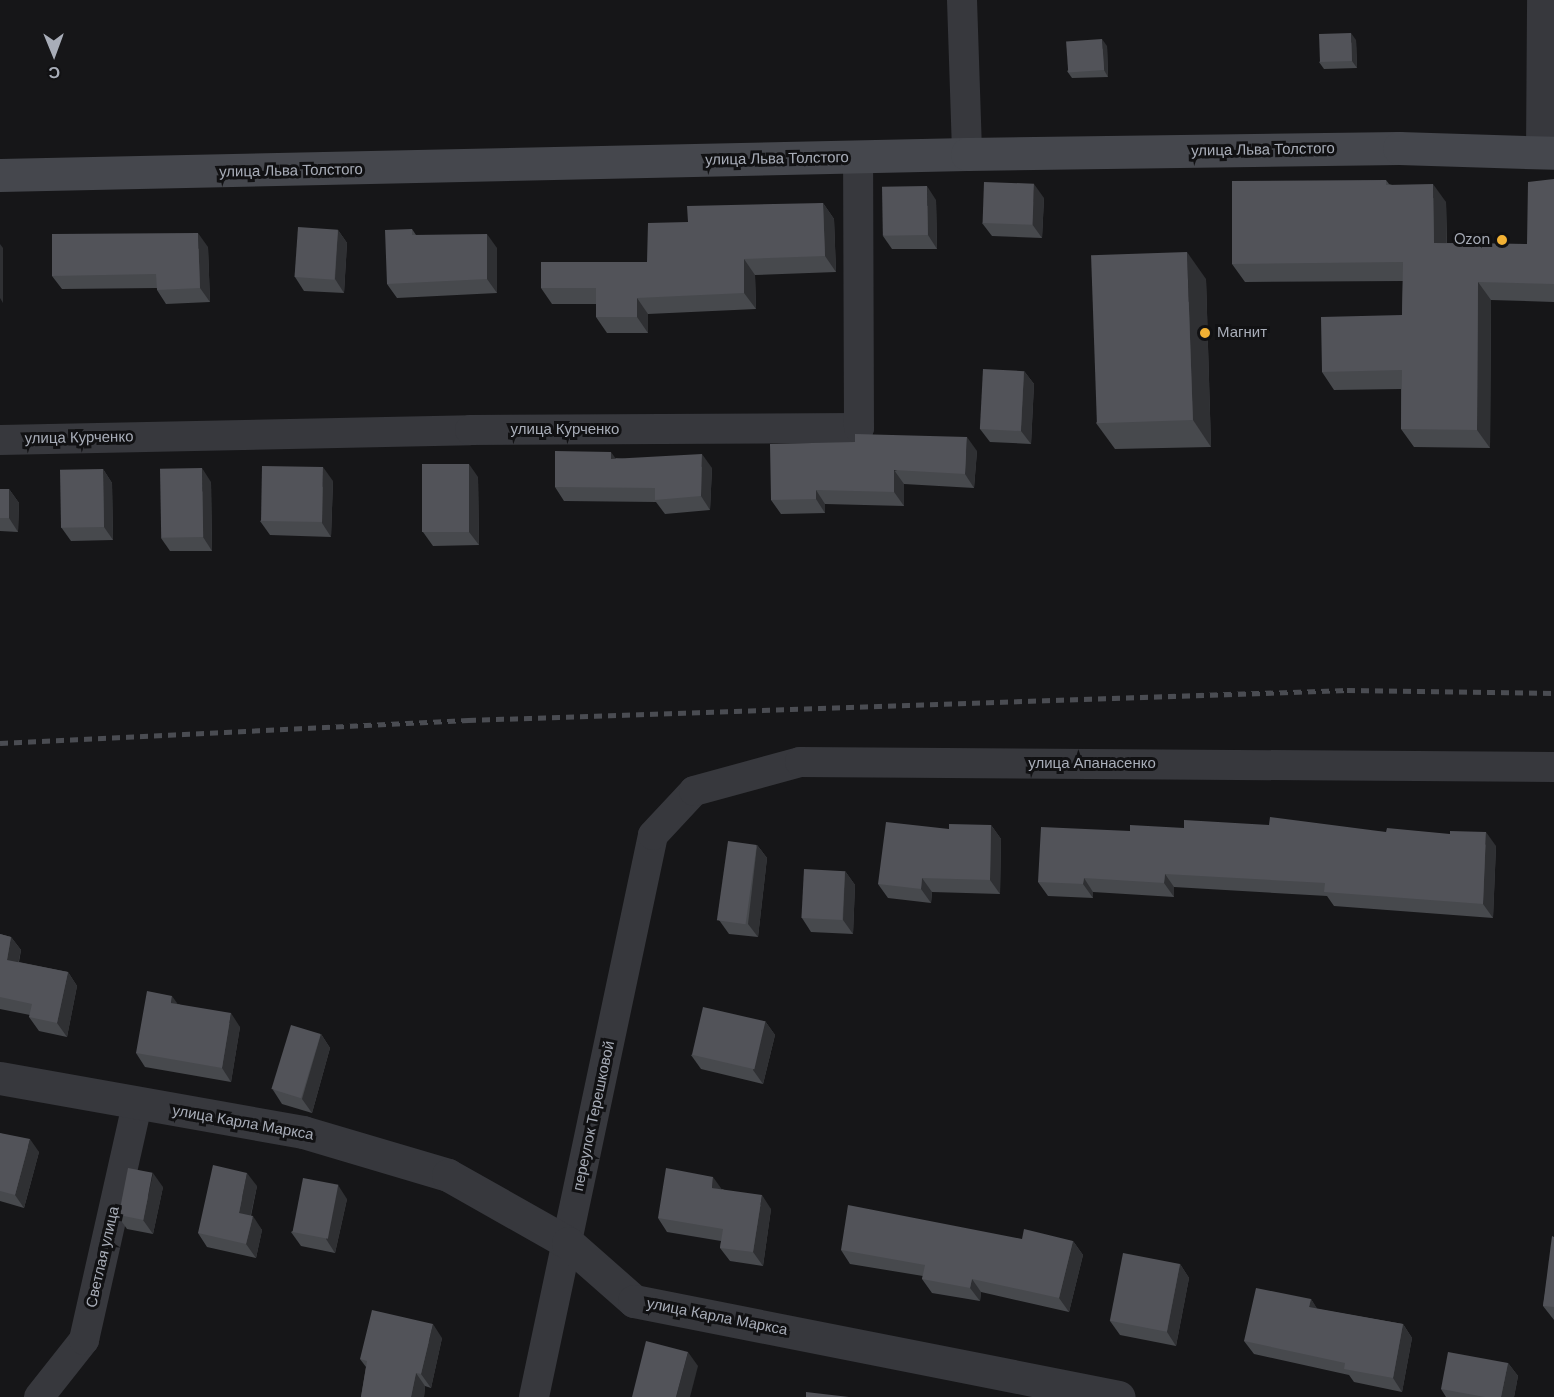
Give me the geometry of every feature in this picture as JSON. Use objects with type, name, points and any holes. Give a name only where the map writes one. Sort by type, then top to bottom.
[{"type":"main road","name":"улица Льва Толстого","points":[[0,175],[967,154],[1400,148],[1547,153]]},
{"type":"street","points":[[962,0],[967,154]]},
{"type":"street","points":[[1542,0],[1547,153]]},
{"type":"street","name":"улица Курченко","points":[[0,440],[470,430],[859,429],[858,156]]},
{"type":"street","name":"улица Апанасенко","points":[[653,835],[694,791],[800,762],[1554,767]]},
{"type":"street","name":"переулок Терешковой","points":[[534,1397],[653,835]]},
{"type":"street","name":"улица Карла Маркса","points":[[0,1078],[303,1132],[448,1175],[568,1243],[634,1301],[1119,1397]]},
{"type":"street","name":"Светлая улица","points":[[39,1397],[84,1340],[137,1104]]},
{"type":"building","points":[[1351,33],[1352,61],[1320,62],[1319,34]]},
{"type":"building","points":[[1102,39],[1104,70],[1068,72],[1066,42]]},
{"type":"building","points":[[1554,179],[1554,284],[1478,282],[1477,430],[1401,429],[1402,370],[1322,372],[1321,317],[1402,315],[1403,262],[1232,264],[1232,181],[1386,180],[1386,185],[1433,184],[1434,243],[1527,244],[1528,182]]},
{"type":"building","points":[[984,182],[1034,184],[1033,225],[983,223]]},
{"type":"building","points":[[927,186],[928,235],[883,236],[882,187]]},
{"type":"building","points":[[823,203],[825,256],[744,259],[744,293],[637,298],[637,317],[596,317],[596,288],[541,288],[541,262],[647,262],[648,223],[688,222],[687,206]]},
{"type":"building","points":[[298,227],[338,230],[334,280],[295,277]]},
{"type":"building","points":[[412,229],[412,235],[487,234],[487,279],[387,284],[385,230]]},
{"type":"building","points":[[198,233],[200,288],[157,290],[156,274],[52,276],[52,234]]},
{"type":"building","points":[[1187,252],[1193,420],[1097,423],[1091,255]]},
{"type":"building","points":[[983,369],[1024,371],[1021,431],[980,429]]},
{"type":"building","points":[[855,434],[967,437],[965,474],[894,470],[894,492],[816,490],[816,499],[771,500],[770,444],[855,442]]},
{"type":"building","points":[[555,451],[611,452],[611,459],[702,454],[701,496],[655,500],[655,488],[555,487]]},
{"type":"building","points":[[422,464],[469,464],[469,532],[422,532]]},
{"type":"building","points":[[262,466],[323,467],[322,522],[261,521]]},
{"type":"building","points":[[202,468],[203,537],[161,538],[160,469]]},
{"type":"building","points":[[103,469],[104,527],[61,528],[60,470]]},
{"type":"building","points":[[0,489],[9,489],[9,518],[0,518]]},
{"type":"building","points":[[1270,817],[1386,832],[1387,828],[1450,834],[1450,831],[1486,832],[1483,904],[1324,892],[1325,883],[1165,874],[1164,883],[1084,878],[1083,884],[1038,882],[1041,827],[1130,831],[1130,825],[1184,828],[1184,820],[1269,825]]},
{"type":"building","points":[[886,822],[949,829],[949,824],[991,825],[990,880],[922,878],[921,889],[878,884]]},
{"type":"building","points":[[728,841],[757,845],[746,924],[717,920]]},
{"type":"building","points":[[804,869],[845,871],[842,920],[801,918]]},
{"type":"building","points":[[0,934],[11,937],[7,960],[68,972],[57,1023],[29,1017],[32,1004],[0,997]]},
{"type":"building","points":[[147,991],[172,996],[171,1003],[231,1013],[222,1068],[136,1053]]},
{"type":"building","points":[[703,1007],[765,1021],[754,1069],[692,1055]]},
{"type":"building","points":[[291,1025],[321,1034],[301,1098],[271,1089]]},
{"type":"building","points":[[0,1133],[30,1139],[15,1195],[0,1191]]},
{"type":"building","points":[[213,1165],[247,1173],[239,1213],[253,1216],[246,1244],[198,1233]]},
{"type":"building","points":[[128,1168],[153,1173],[143,1220],[119,1215]]},
{"type":"building","points":[[666,1168],[713,1177],[712,1188],[762,1195],[753,1252],[720,1248],[723,1229],[658,1218]]},
{"type":"building","points":[[303,1178],[338,1185],[328,1239],[293,1232]]},
{"type":"building","points":[[848,1205],[1022,1239],[1024,1229],[1073,1241],[1059,1298],[972,1279],[970,1288],[922,1279],[925,1265],[841,1250]]},
{"type":"building","points":[[1552,1236],[1554,1237],[1554,1307],[1543,1306]]},
{"type":"building","points":[[1123,1253],[1180,1264],[1167,1332],[1110,1321]]},
{"type":"building","points":[[1256,1288],[1311,1299],[1309,1307],[1403,1324],[1393,1378],[1344,1369],[1345,1363],[1244,1341]]},
{"type":"building","points":[[372,1310],[433,1324],[421,1374],[416,1373],[411,1397],[361,1397],[367,1361],[360,1359]]},
{"type":"building","points":[[646,1341],[688,1352],[676,1397],[632,1397]]},
{"type":"building","points":[[1448,1352],[1508,1363],[1501,1397],[1485,1397],[1441,1389]]},
{"type":"building","points":[[806,1392],[849,1397],[806,1397]]},
{"type":"railway","points":[[0,743],[468,720],[1347,690],[1554,693]]},
{"type":"place","name":"Ozon","points":[[1502,240]]},
{"type":"place","name":"Магнит","points":[[1205,333]]}]
